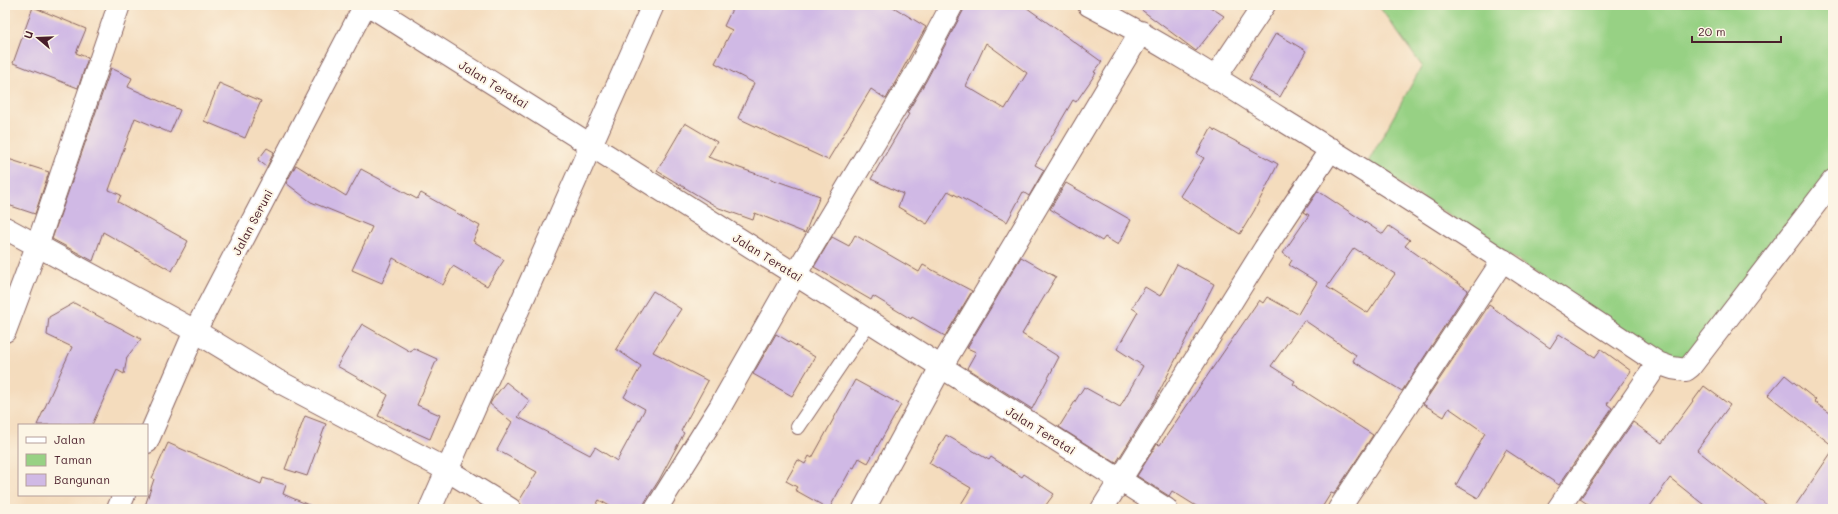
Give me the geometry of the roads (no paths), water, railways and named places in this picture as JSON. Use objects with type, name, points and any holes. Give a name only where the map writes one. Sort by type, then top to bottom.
[{"type":"street","points":[[5,331],[37,246],[119,5]]},
{"type":"street","name":"Jalan Seruni","points":[[148,440],[195,331],[365,5]]},
{"type":"street","name":"Jalan Teratai","points":[[369,5],[1166,509]]},
{"type":"street","points":[[430,509],[653,5]]},
{"type":"street","points":[[656,509],[720,407],[795,275],[915,75],[952,5]]},
{"type":"street","points":[[1089,5],[1141,32],[1331,150],[1503,260],[1658,364],[1679,370],[1686,370],[1690,367],[1833,181]]},
{"type":"street","points":[[1215,78],[1264,5]]},
{"type":"street","points":[[864,509],[941,367],[1141,32]]},
{"type":"street","points":[[1102,509],[1265,248],[1331,150]]},
{"type":"street","points":[[5,228],[195,331],[276,380],[446,470],[510,509]]},
{"type":"street","points":[[1339,509],[1503,260]]},
{"type":"street","points":[[1558,509],[1658,364]]},
{"type":"street","points":[[118,509],[124,496]]},
{"type":"lane","points":[[798,427],[869,322]]}]
